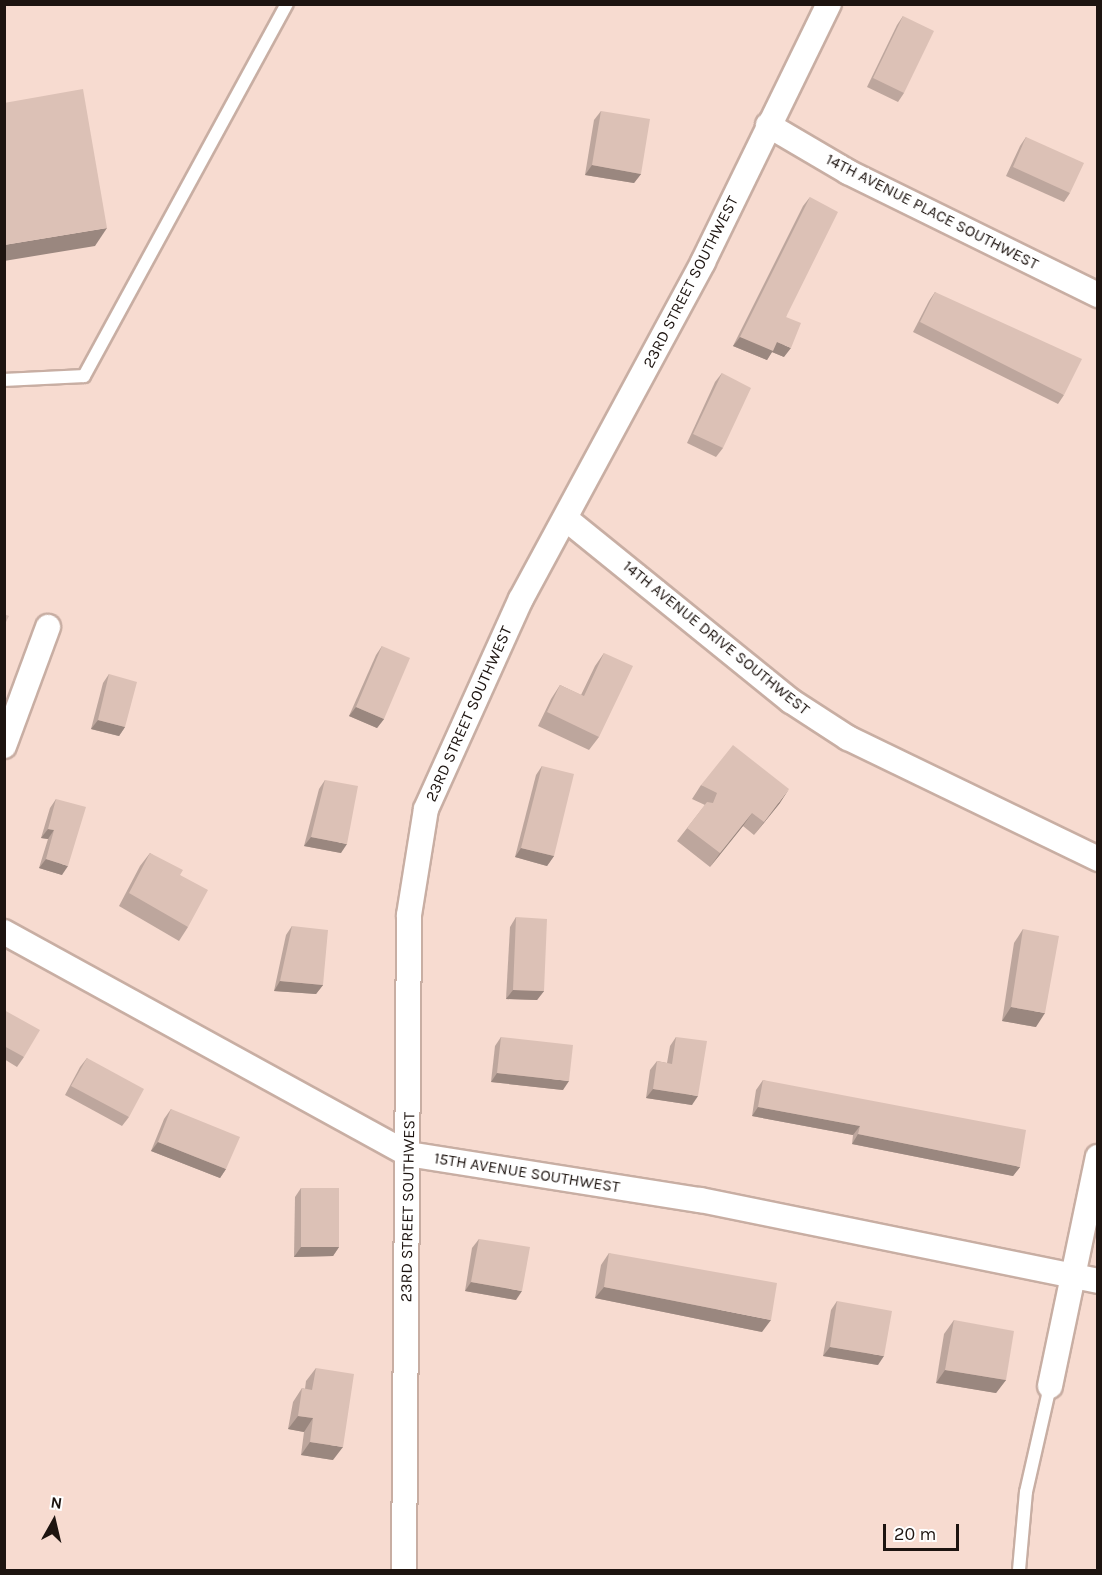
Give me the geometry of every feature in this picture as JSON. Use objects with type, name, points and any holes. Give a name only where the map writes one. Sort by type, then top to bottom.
[{"type":"street","name":"23RD STREET SOUTHWEST","points":[[404,1570],[409,915],[418,839],[443,767],[521,599],[703,262],[829,4]]},
{"type":"street","name":"14TH AVENUE PLACE SOUTHWEST","points":[[768,125],[848,172],[1098,295]]},
{"type":"street","name":"14TH AVENUE DRIVE SOUTHWEST","points":[[566,519],[791,700],[848,738],[1098,859]]},
{"type":"street","points":[[4,746],[48,627]]},
{"type":"street","name":"15TH AVENUE SOUTHWEST","points":[[4,932],[408,1154],[700,1200],[1098,1281]]},
{"type":"street","points":[[1050,1386],[1069,1275],[1098,1157]]},
{"type":"lane","points":[[4,380],[84,376],[288,4]]},
{"type":"lane","points":[[1019,1570],[1026,1492],[1050,1386]]},
{"type":"building","points":[[903,16],[934,31],[904,93],[873,78]]},
{"type":"building","points":[[83,89],[107,228],[4,245],[4,103]]},
{"type":"building","points":[[601,111],[650,119],[641,174],[592,165]]},
{"type":"building","points":[[1026,137],[1084,163],[1070,193],[1013,167]]},
{"type":"building","points":[[810,197],[838,212],[786,317],[801,323],[791,348],[777,342],[773,351],[740,337]]},
{"type":"building","points":[[935,292],[1082,359],[1064,395],[920,322]]},
{"type":"building","points":[[722,373],[751,388],[723,448],[693,434]]},
{"type":"building","points":[[4,614],[9,616],[4,626]]},
{"type":"building","points":[[382,646],[410,658],[384,719],[356,707]]},
{"type":"building","points":[[604,653],[633,666],[599,737],[547,712],[560,685],[584,696]]},
{"type":"building","points":[[109,674],[137,682],[125,727],[98,720]]},
{"type":"building","points":[[733,745],[789,789],[764,822],[752,813],[720,853],[687,828],[707,802],[713,803],[717,793],[701,785]]},
{"type":"building","points":[[542,766],[574,774],[554,856],[521,848]]},
{"type":"building","points":[[325,780],[358,786],[347,844],[311,837]]},
{"type":"building","points":[[56,799],[86,807],[68,866],[46,859],[54,830],[48,829]]},
{"type":"building","points":[[150,853],[183,870],[180,875],[208,890],[188,927],[129,893]]},
{"type":"building","points":[[516,917],[547,919],[544,991],[513,990]]},
{"type":"building","points":[[292,926],[328,930],[323,985],[280,981]]},
{"type":"building","points":[[1023,929],[1059,936],[1045,1013],[1011,1007]]},
{"type":"building","points":[[4,1010],[40,1030],[24,1057],[4,1046]]},
{"type":"building","points":[[501,1037],[573,1045],[569,1081],[497,1073]]},
{"type":"building","points":[[676,1037],[707,1041],[698,1096],[653,1089],[657,1061],[672,1064]]},
{"type":"building","points":[[87,1058],[144,1089],[129,1117],[71,1086]]},
{"type":"building","points":[[763,1080],[1026,1130],[1020,1167],[858,1134],[860,1126],[758,1107]]},
{"type":"building","points":[[171,1109],[240,1137],[226,1169],[158,1142]]},
{"type":"building","points":[[301,1188],[339,1188],[339,1247],[301,1247]]},
{"type":"building","points":[[479,1239],[530,1247],[522,1291],[471,1282]]},
{"type":"building","points":[[609,1253],[777,1283],[771,1320],[604,1287]]},
{"type":"building","points":[[837,1301],[892,1311],[884,1356],[830,1347]]},
{"type":"building","points":[[954,1320],[1014,1331],[1006,1380],[945,1370]]},
{"type":"building","points":[[316,1368],[354,1374],[343,1447],[310,1442],[313,1418],[298,1416],[302,1388],[312,1390]]}]
